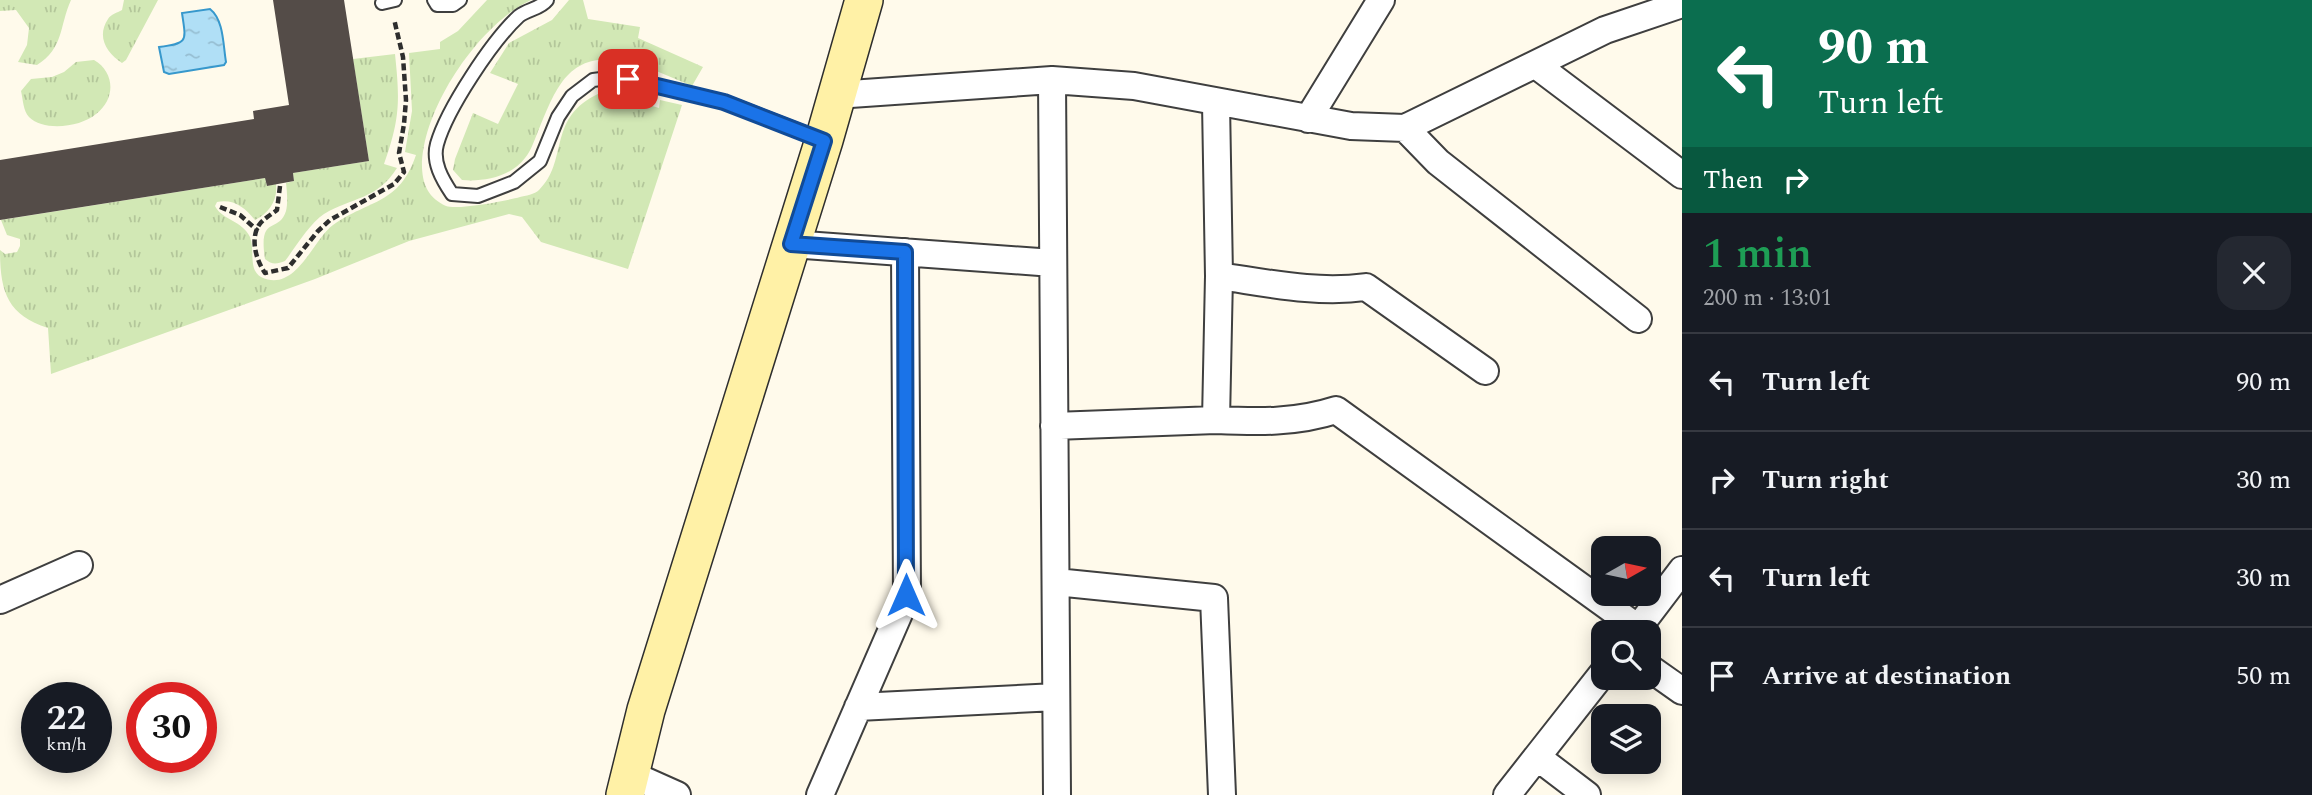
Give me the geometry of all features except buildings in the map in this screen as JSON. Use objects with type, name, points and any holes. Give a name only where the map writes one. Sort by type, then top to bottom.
[{"type":"main road","points":[[628,785],[646,710],[824,141],[864,0]]},
{"type":"street","points":[[1308,119],[1381,0]]},
{"type":"street","points":[[836,95],[1052,80],[1134,86],[1351,126],[1405,128],[1605,30],[1682,4]]},
{"type":"street","points":[[1535,65],[1682,176]]},
{"type":"street","points":[[1052,80],[1057,795]]},
{"type":"street","points":[[1216,103],[1219,276],[1216,420]]},
{"type":"street","points":[[1405,128],[1438,162],[1638,319]]},
{"type":"street","points":[[791,244],[1053,263]]},
{"type":"street","points":[[820,795],[906,595],[905,252]]},
{"type":"street","points":[[1219,276],[1312,290],[1345,290],[1366,286],[1485,371]]},
{"type":"street","points":[[1054,426],[1216,420],[1266,423],[1312,418],[1336,410],[1623,620]]},
{"type":"street","points":[[0,600],[79,565]]},
{"type":"street","points":[[1644,620],[1682,570]]},
{"type":"street","points":[[1056,582],[1214,597],[1222,795]]},
{"type":"street","points":[[1661,676],[1682,691]]},
{"type":"street","points":[[1507,795],[1591,688]]},
{"type":"street","points":[[858,707],[1056,697]]},
{"type":"street","points":[[1537,757],[1587,795]]},
{"type":"street","points":[[628,785],[677,795]]},
{"type":"lane","points":[[434,0],[437,5],[453,5],[460,0]]},
{"type":"lane","points":[[547,0],[543,5],[521,14],[487,52],[453,108],[436,145],[439,175],[452,194],[478,196],[514,182],[540,161],[558,117],[572,96],[593,80],[628,79],[724,102],[824,141]]},
{"type":"path","points":[[281,186],[277,210],[258,226],[255,241],[257,260],[265,273],[288,268],[330,220],[394,184],[404,172],[399,153],[406,100],[403,57],[389,1]]},
{"type":"path","points":[[220,207],[240,215],[258,230]]},
{"type":"green space","points":[[0,0],[71,0],[56,44],[37,65],[18,62],[27,45],[29,28],[16,10],[0,11]]},
{"type":"green space","points":[[124,0],[158,0],[122,63],[108,49],[103,32],[109,17],[122,10]]},
{"type":"green space","points":[[487,0],[531,0],[511,12],[473,48],[442,96],[424,145],[422,168],[428,191],[440,203],[452,207],[494,203],[537,191],[548,179],[570,117],[580,106],[606,90],[629,88],[625,98],[659,108],[660,100],[682,105],[628,269],[541,242],[522,217],[509,214],[409,241],[315,279],[51,374],[48,328],[23,316],[9,300],[4,289],[0,250],[5,254],[17,252],[20,239],[7,235],[1,220],[265,178],[267,186],[276,184],[276,195],[268,210],[255,220],[234,203],[223,201],[217,202],[215,206],[247,232],[257,274],[273,280],[284,278],[303,263],[333,225],[382,199],[401,183],[416,155],[405,152],[412,111],[409,53],[440,49],[440,42],[458,31]]},
{"type":"green space","points":[[569,0],[583,0],[588,19],[640,27],[638,38],[703,67],[692,86],[625,61],[598,60],[584,64],[563,80],[531,149],[519,164],[496,177],[462,180],[453,170],[473,113],[498,124],[518,84],[490,73],[509,43],[552,20]]},
{"type":"green space","points":[[395,54],[397,110],[384,164],[397,168],[372,192],[334,208],[319,218],[285,261],[268,261],[265,259],[264,236],[270,227],[283,218],[287,201],[286,183],[294,181],[293,173],[369,161],[353,59]]},
{"type":"green space","points":[[94,60],[106,71],[109,78],[110,93],[103,108],[72,125],[44,125],[29,117],[24,108],[21,91],[31,79],[52,77],[64,72],[76,62]]},
{"type":"water","points":[[210,9],[220,26],[226,62],[224,65],[169,74],[164,72],[159,47],[181,42],[184,35],[182,13]]},
{"type":"route","points":[[628,79],[724,102],[824,141],[791,244],[905,252],[906,595]]}]
